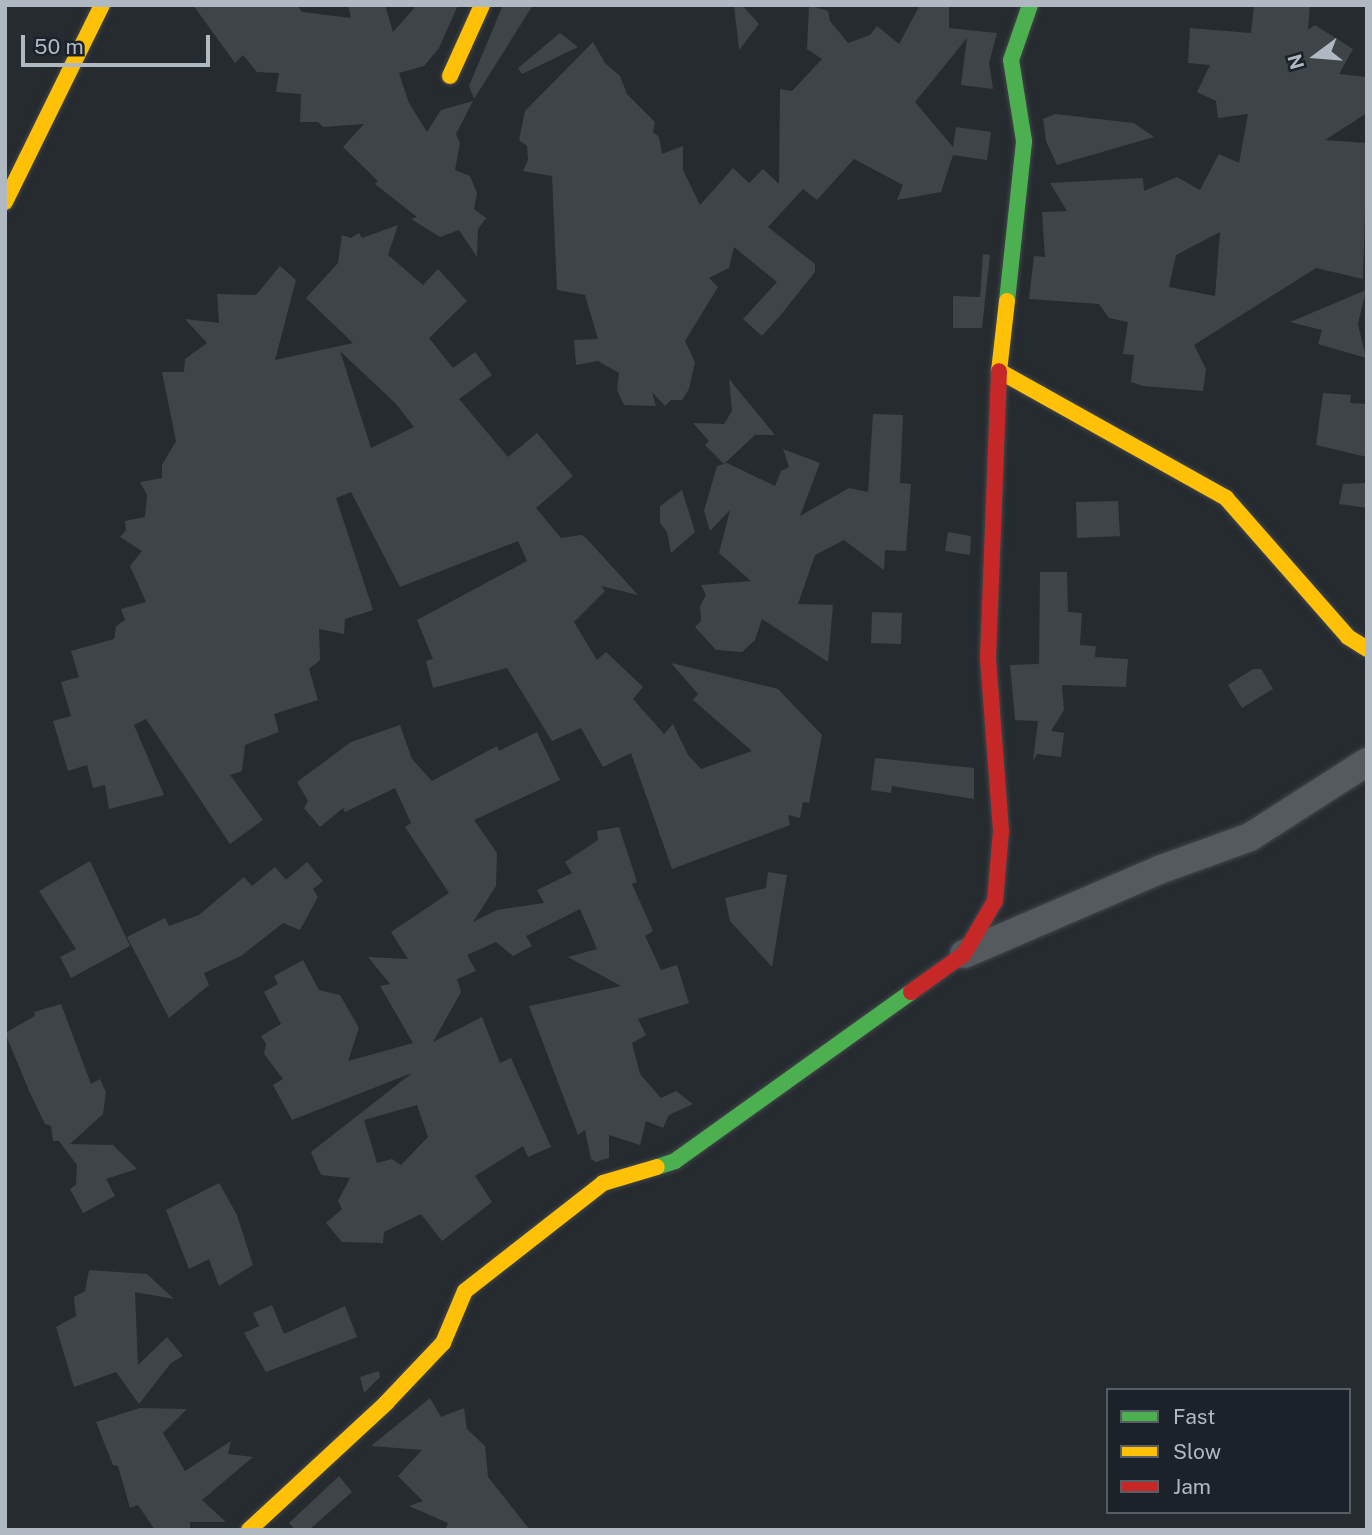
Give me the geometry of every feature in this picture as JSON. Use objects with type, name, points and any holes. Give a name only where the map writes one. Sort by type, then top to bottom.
[{"type":"street","points":[[450,76],[482,5]]},
{"type":"street","points":[[964,954],[995,901],[1001,831],[988,658],[999,371],[1024,141],[1011,60],[1030,5]]},
{"type":"street","points":[[5,202],[93,10]]},
{"type":"street","points":[[999,371],[1226,498],[1348,637],[1367,649]]},
{"type":"street","points":[[249,1530],[386,1403],[443,1343],[465,1291],[603,1183],[675,1161],[964,954],[1159,870],[1250,837],[1367,762]]},
{"type":"building","points":[[193,5],[297,5],[302,12],[351,18],[348,5],[385,5],[393,32],[417,5],[458,5],[439,48],[424,66],[399,73],[409,103],[427,132],[441,110],[473,101],[456,134],[460,143],[455,170],[470,176],[477,193],[474,209],[486,218],[478,229],[477,257],[459,230],[440,237],[411,219],[417,217],[375,184],[378,181],[343,147],[364,124],[323,127],[318,122],[300,122],[301,94],[276,92],[279,73],[257,72],[243,55],[235,63]]},
{"type":"building","points":[[503,5],[533,5],[474,99],[469,86]]},
{"type":"building","points":[[734,5],[742,5],[759,24],[739,50]]},
{"type":"building","points":[[809,5],[828,11],[830,21],[848,43],[870,35],[877,26],[899,44],[920,5],[949,5],[949,28],[997,33],[989,63],[993,89],[961,85],[967,38],[915,102],[953,147],[956,127],[991,132],[987,160],[953,155],[941,192],[897,200],[903,185],[854,159],[817,200],[803,189],[768,227],[815,264],[815,272],[779,317],[762,336],[743,319],[777,282],[734,247],[729,268],[709,278],[718,287],[685,341],[695,362],[689,389],[682,400],[671,400],[665,406],[652,392],[656,406],[624,405],[617,390],[619,373],[598,361],[576,365],[574,340],[598,339],[585,295],[557,290],[552,176],[523,171],[528,160],[527,146],[519,140],[525,111],[593,42],[605,63],[620,76],[627,94],[655,122],[653,132],[659,137],[662,154],[683,146],[683,170],[700,205],[733,168],[749,183],[763,169],[779,184],[780,89],[792,91],[822,59],[807,49]]},
{"type":"building","points":[[1254,5],[1310,5],[1308,30],[1315,25],[1353,49],[1339,74],[1367,77],[1367,113],[1325,140],[1367,143],[1363,279],[1316,268],[1194,345],[1206,369],[1203,391],[1143,386],[1131,382],[1134,355],[1123,354],[1128,322],[1109,318],[1099,304],[1029,299],[1034,256],[1045,257],[1042,212],[1067,211],[1050,183],[1143,178],[1144,191],[1177,177],[1200,190],[1219,154],[1239,163],[1248,114],[1218,118],[1216,101],[1197,92],[1210,65],[1188,63],[1190,28],[1251,33]],"holes":[[[1220,232],[1215,296],[1169,287],[1176,255]]]},
{"type":"building","points":[[560,33],[578,47],[522,74],[518,68]]},
{"type":"building","points":[[1055,114],[1134,123],[1154,137],[1057,165],[1046,141],[1043,119]]},
{"type":"building","points":[[398,225],[388,255],[423,285],[438,269],[467,301],[429,338],[453,368],[475,352],[492,375],[459,399],[508,457],[537,433],[573,476],[536,508],[561,538],[581,535],[586,538],[638,595],[601,586],[605,591],[574,622],[597,660],[606,652],[643,687],[633,699],[664,734],[673,724],[688,755],[701,769],[752,751],[693,700],[698,694],[671,663],[778,689],[822,735],[809,803],[803,802],[800,818],[788,815],[790,825],[672,869],[631,753],[603,767],[581,728],[552,741],[507,668],[433,688],[426,661],[433,659],[417,620],[527,561],[518,541],[400,587],[351,492],[336,498],[373,610],[345,619],[344,634],[319,629],[320,660],[309,669],[318,700],[274,714],[279,732],[245,745],[242,771],[230,775],[263,820],[230,844],[146,719],[134,725],[164,795],[109,809],[105,785],[93,788],[87,765],[68,771],[53,721],[71,716],[61,682],[79,677],[71,651],[114,639],[116,626],[125,620],[121,609],[146,602],[130,566],[142,551],[120,537],[126,530],[125,521],[145,517],[147,495],[140,482],[162,478],[162,465],[176,441],[162,372],[184,372],[185,359],[207,343],[185,319],[219,323],[217,294],[256,295],[280,266],[296,280],[275,360],[353,343],[306,298],[338,263],[342,235],[351,238],[359,233],[362,238]],"holes":[[[340,351],[396,404],[414,427],[371,448]]]},
{"type":"building","points":[[983,254],[990,255],[982,328],[953,328],[953,296],[980,297]]},
{"type":"building","points":[[1366,290],[1358,324],[1366,358],[1318,344],[1322,330],[1290,322]]},
{"type":"building","points":[[729,379],[775,435],[755,435],[724,464],[705,445],[709,441],[693,423],[724,424],[732,411]]},
{"type":"building","points":[[1323,393],[1351,395],[1350,403],[1367,404],[1367,457],[1316,445]]},
{"type":"building","points":[[873,414],[903,415],[900,483],[911,484],[906,551],[885,550],[884,570],[844,540],[815,555],[798,604],[833,605],[828,662],[762,619],[755,640],[742,652],[716,650],[695,627],[701,621],[700,606],[706,595],[701,585],[751,581],[719,553],[730,510],[710,531],[704,511],[717,466],[727,463],[775,486],[781,471],[789,467],[783,449],[820,463],[800,516],[849,488],[868,492]]},
{"type":"building","points":[[1367,483],[1367,508],[1339,504],[1343,484]]},
{"type":"building","points":[[682,490],[695,532],[671,553],[667,532],[660,523],[660,506]]},
{"type":"building","points":[[1118,501],[1120,536],[1077,538],[1076,502]]},
{"type":"building","points":[[948,532],[971,536],[970,555],[945,551]]},
{"type":"building","points":[[1040,572],[1067,572],[1068,612],[1082,613],[1080,645],[1096,646],[1095,657],[1128,659],[1126,687],[1062,685],[1064,710],[1051,731],[1064,733],[1061,757],[1037,754],[1033,761],[1038,721],[1015,720],[1010,665],[1039,664]]},
{"type":"building","points":[[872,612],[902,613],[901,644],[871,643]]},
{"type":"building","points":[[1253,669],[1261,669],[1273,689],[1242,708],[1228,685]]},
{"type":"building","points":[[400,725],[412,759],[432,781],[497,746],[499,751],[537,732],[560,780],[474,820],[497,853],[496,886],[473,922],[497,910],[544,903],[537,890],[572,873],[565,862],[598,840],[597,831],[619,827],[637,882],[632,884],[653,931],[645,936],[661,970],[677,965],[689,1003],[638,1019],[646,1035],[632,1043],[640,1074],[661,1098],[676,1091],[693,1104],[669,1115],[663,1128],[646,1121],[640,1145],[609,1135],[609,1158],[596,1162],[591,1159],[585,1130],[578,1135],[529,1006],[621,986],[568,957],[597,949],[580,909],[526,936],[532,946],[513,956],[496,942],[467,955],[476,971],[457,979],[461,992],[433,1042],[482,1017],[500,1063],[511,1058],[551,1147],[528,1157],[523,1146],[475,1176],[492,1202],[442,1241],[421,1214],[384,1232],[383,1243],[342,1242],[326,1223],[342,1209],[338,1201],[350,1178],[321,1175],[311,1152],[412,1073],[292,1120],[273,1085],[283,1079],[264,1054],[266,1044],[261,1036],[281,1024],[264,992],[278,984],[274,976],[303,960],[319,990],[340,995],[359,1028],[348,1061],[413,1043],[380,986],[390,984],[368,957],[408,959],[391,932],[449,893],[405,827],[411,823],[395,788],[345,812],[343,808],[320,827],[304,808],[308,801],[297,782],[351,742]],"holes":[[[417,1105],[428,1137],[401,1165],[392,1159],[377,1163],[364,1120]]]},
{"type":"building","points":[[875,758],[974,768],[974,799],[892,786],[891,793],[871,790]]},
{"type":"building","points":[[90,861],[130,946],[71,978],[60,957],[76,949],[39,891]]},
{"type":"building","points":[[307,862],[323,881],[313,889],[318,897],[300,930],[283,923],[241,956],[204,973],[209,985],[169,1018],[127,937],[165,918],[169,926],[199,915],[244,877],[252,886],[275,867],[286,880]]},
{"type":"building","points":[[768,872],[787,875],[772,967],[730,921],[725,898],[766,888]]},
{"type":"building","points":[[61,1004],[91,1084],[100,1079],[106,1092],[103,1114],[70,1144],[113,1145],[137,1169],[106,1179],[115,1196],[83,1213],[70,1189],[76,1185],[77,1165],[59,1141],[53,1141],[51,1126],[45,1124],[5,1033],[35,1016],[34,1012]]},
{"type":"building","points":[[219,1183],[237,1215],[253,1265],[219,1286],[209,1259],[189,1269],[166,1210]]},
{"type":"building","points":[[89,1270],[147,1274],[174,1299],[135,1292],[138,1365],[167,1337],[183,1356],[171,1363],[139,1404],[116,1372],[74,1387],[56,1327],[76,1316],[74,1297],[85,1291]]},
{"type":"building","points":[[272,1305],[284,1334],[345,1306],[357,1337],[266,1372],[244,1333],[259,1326],[253,1313]]},
{"type":"building","points":[[379,1371],[380,1377],[364,1393],[360,1377]]},
{"type":"building","points":[[430,1398],[441,1417],[464,1408],[467,1429],[485,1446],[488,1477],[530,1530],[445,1530],[448,1523],[409,1506],[423,1501],[398,1476],[422,1450],[371,1446]]},
{"type":"building","points":[[140,1408],[187,1409],[163,1433],[185,1471],[231,1441],[228,1454],[253,1457],[202,1500],[226,1522],[190,1522],[190,1530],[155,1530],[138,1505],[130,1508],[118,1466],[113,1465],[96,1422]]},
{"type":"building","points":[[339,1476],[352,1492],[309,1530],[295,1530],[289,1523]]},
{"type":"traffic: fast","points":[[1007,301],[1024,141],[1011,60],[1030,5]]},
{"type":"traffic: fast","points":[[657,1167],[675,1161],[911,992]]},
{"type":"traffic: slow","points":[[5,202],[102,5]]},
{"type":"traffic: slow","points":[[450,76],[482,5]]},
{"type":"traffic: slow","points":[[1007,301],[999,371],[1226,498],[1348,637],[1367,649]]},
{"type":"traffic: slow","points":[[249,1530],[386,1403],[443,1343],[465,1291],[603,1183],[657,1167]]},
{"type":"traffic: jam","points":[[911,992],[964,954],[995,901],[1001,831],[988,658],[999,371]]}]
